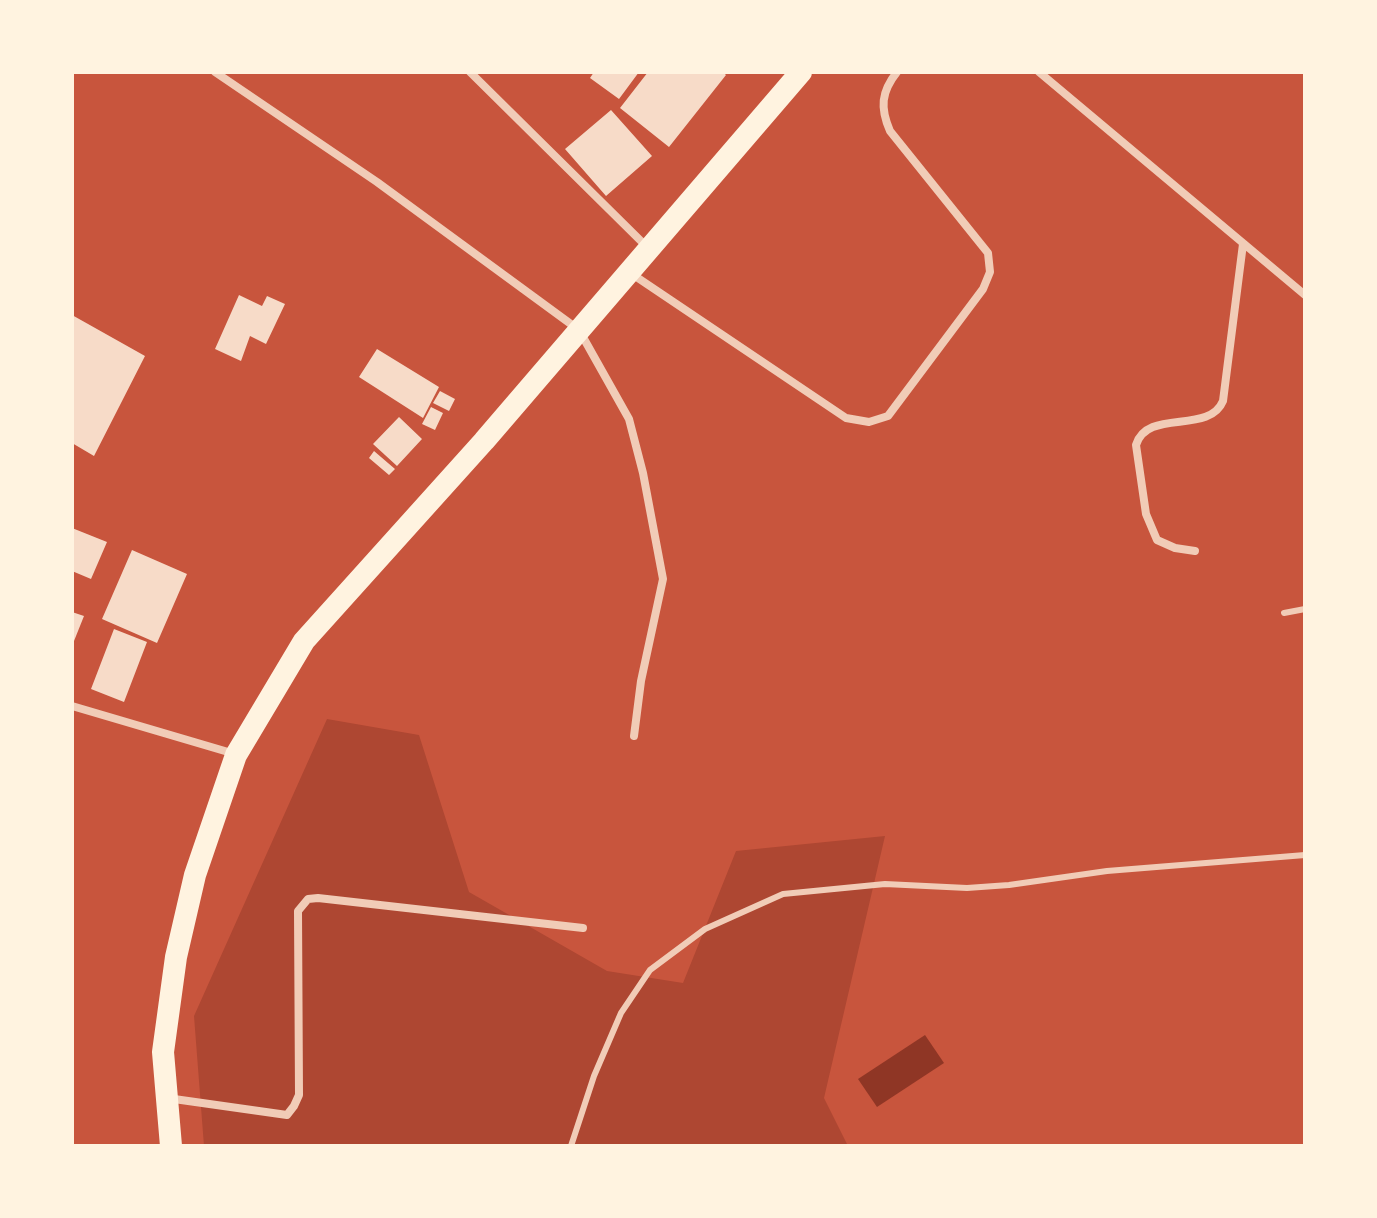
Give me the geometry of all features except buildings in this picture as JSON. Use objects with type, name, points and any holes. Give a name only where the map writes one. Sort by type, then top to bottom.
[{"type":"highway","points":[[171,1146],[163,1052],[176,957],[195,875],[236,755],[304,641],[484,441],[801,72]]},
{"type":"street","points":[[215,72],[377,182],[579,330],[629,419],[643,473],[663,579],[641,681],[634,736]]},
{"type":"street","points":[[470,72],[649,249]]},
{"type":"street","points":[[629,272],[846,418],[869,422],[888,416],[983,289],[990,272],[988,253],[890,131],[883,114],[882,100],[897,72]]},
{"type":"street","points":[[1039,72],[1305,295]]},
{"type":"street","points":[[1195,551],[1175,548],[1157,540],[1146,514],[1136,445],[1146,429],[1208,416],[1219,410],[1223,401],[1243,244]]},
{"type":"street","points":[[72,706],[236,755]]},
{"type":"street","points":[[167,1098],[287,1115],[294,1106],[299,1095],[298,911],[308,899],[583,928]]},
{"type":"lane","points":[[1284,613],[1305,609]]},
{"type":"lane","points":[[571,1146],[594,1076],[621,1013],[650,970],[705,929],[783,894],[885,884],[967,888],[1009,885],[1107,871],[1305,855]]},
{"type":"shaded area","points":[[327,719],[419,735],[469,892],[607,971],[683,983],[736,851],[885,836],[824,1098],[848,1146],[204,1146],[194,1016]]},
{"type":"shaded area","points":[[925,1035],[944,1063],[877,1107],[858,1079]]}]
